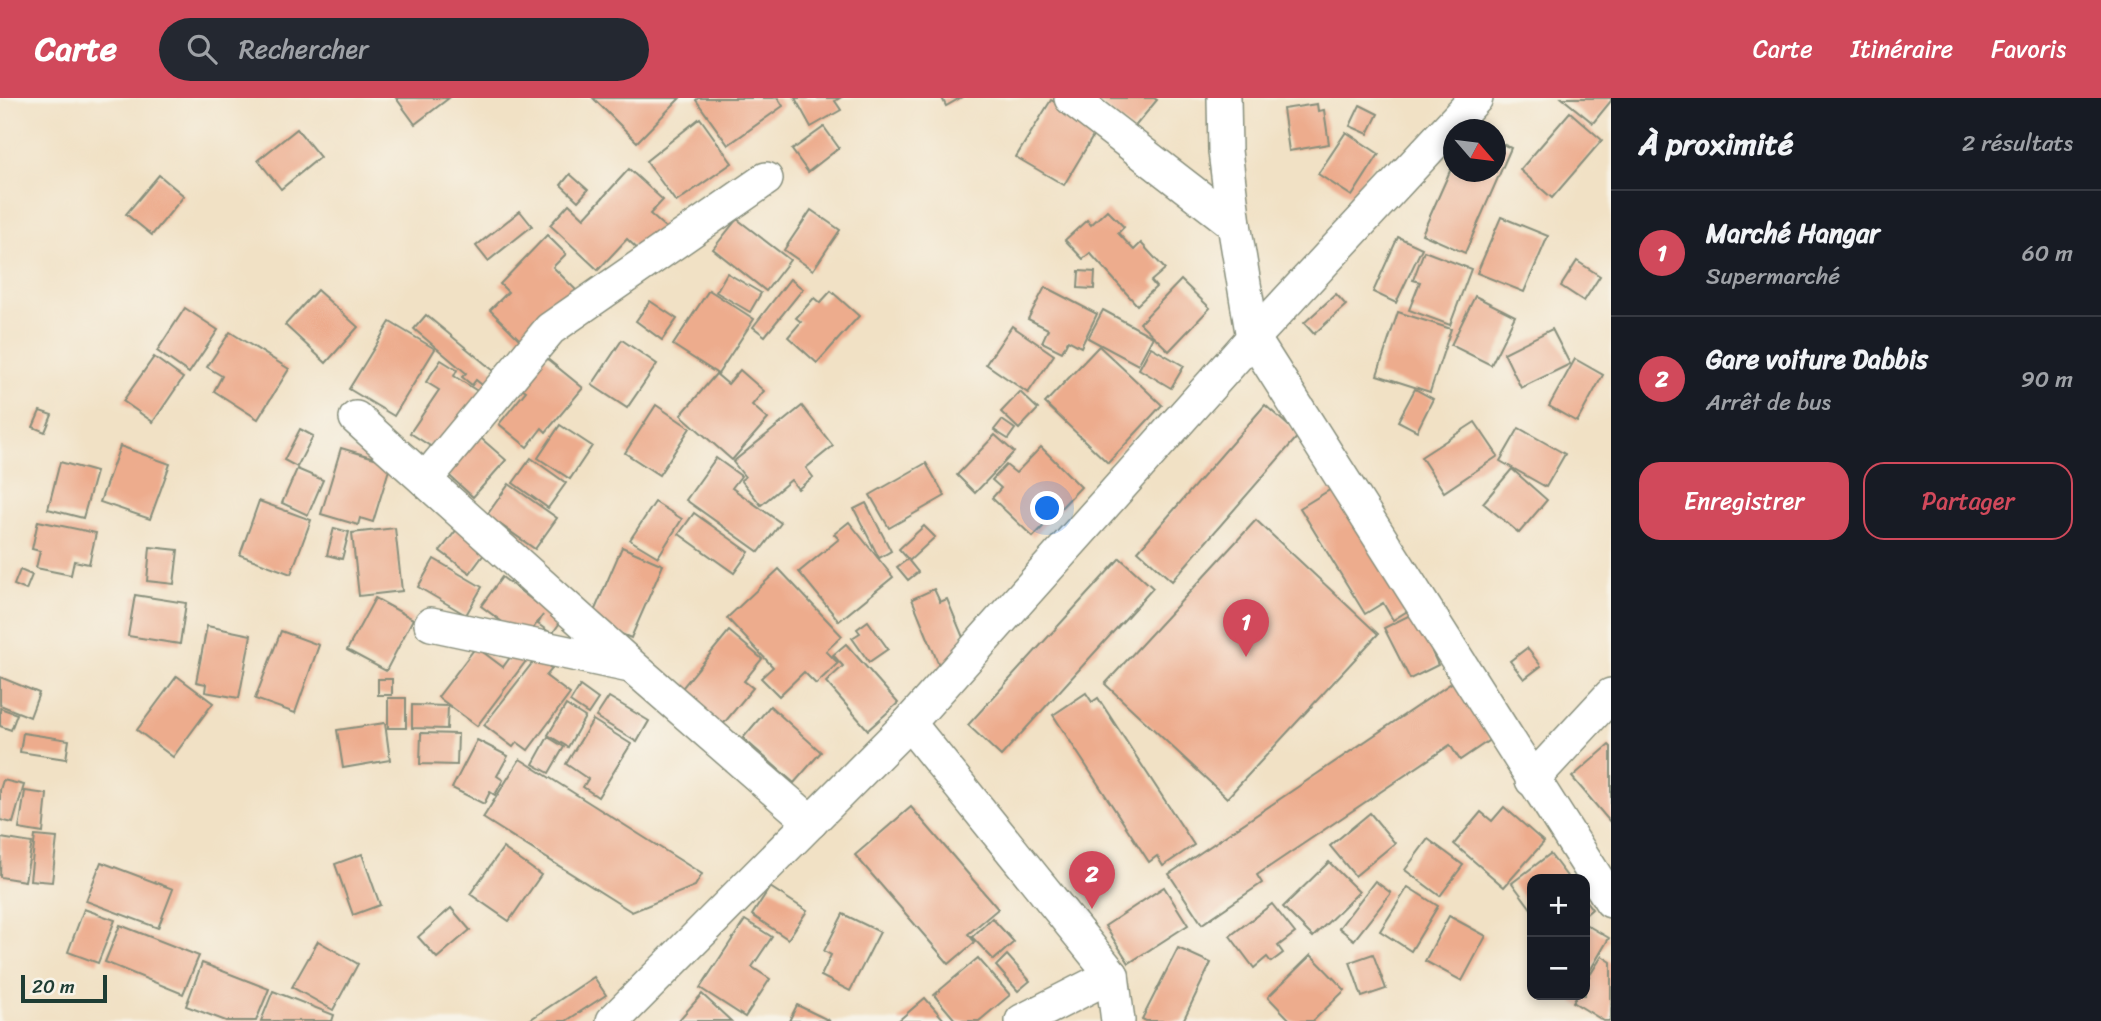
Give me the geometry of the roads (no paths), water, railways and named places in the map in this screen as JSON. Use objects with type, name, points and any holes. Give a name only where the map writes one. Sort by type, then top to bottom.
[{"type":"street","points":[[1071,98],[1234,224]]},
{"type":"street","points":[[1224,98],[1225,151],[1253,338],[1611,901]]},
{"type":"street","points":[[613,1021],[909,723],[1253,338],[1476,98]]},
{"type":"street","points":[[425,480],[550,329],[766,179]]},
{"type":"street","points":[[356,418],[632,667],[811,822]]},
{"type":"street","points":[[431,624],[632,667]]},
{"type":"street","points":[[1532,780],[1611,695]]},
{"type":"street","points":[[909,723],[1112,975],[1118,1021]]},
{"type":"street","points":[[1022,1021],[1112,975]]},
{"type":"place","name":"Marché Hangar","points":[[1246,657]]},
{"type":"place","name":"Gare voiture Dabbis","points":[[1092,909]]}]
